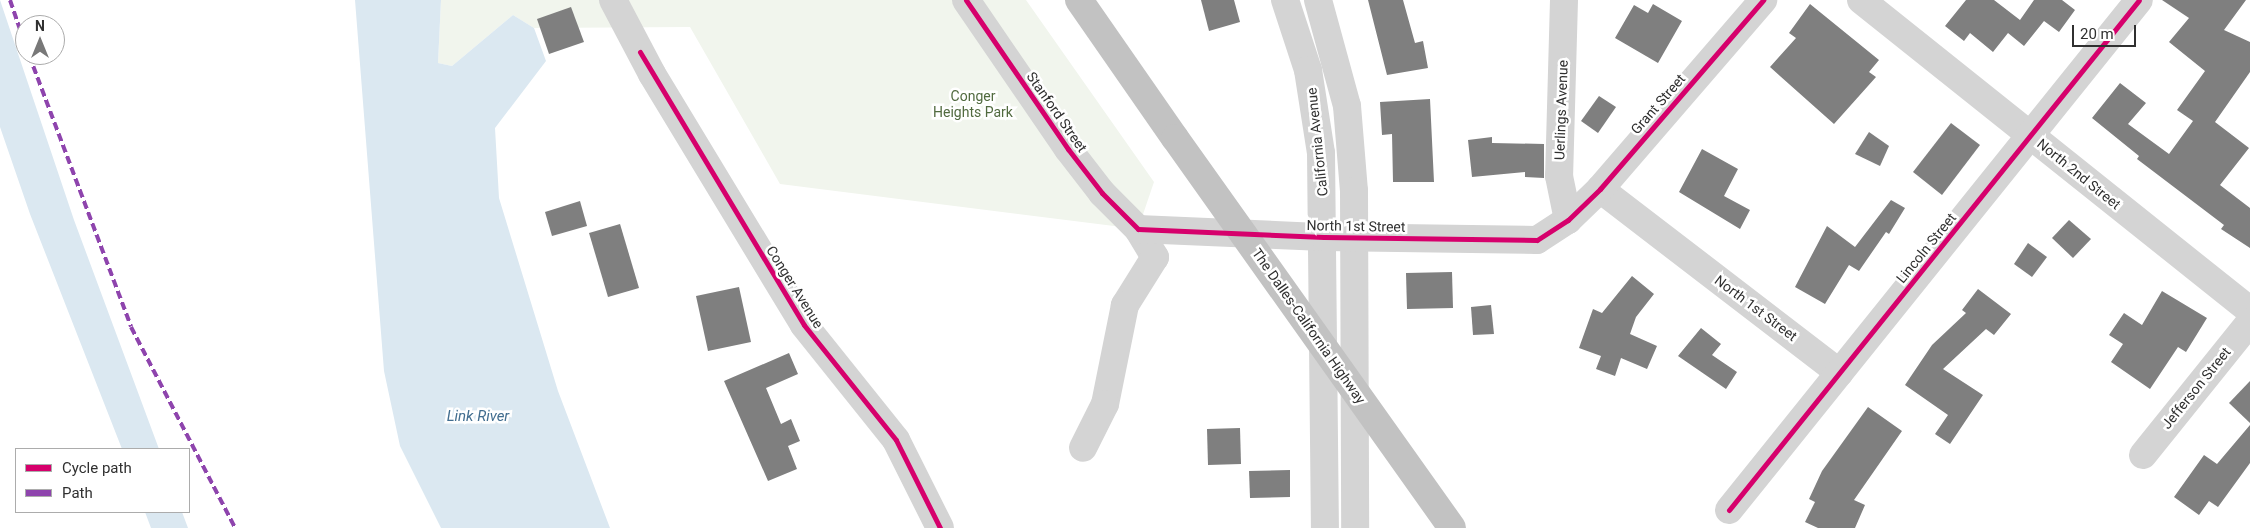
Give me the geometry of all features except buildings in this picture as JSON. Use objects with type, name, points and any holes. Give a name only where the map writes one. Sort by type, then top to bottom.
[{"type":"highway","name":"The Dalles-California Highway","points":[[1080,0],[1175,138],[1452,528]]},
{"type":"street","name":"Conger Avenue","points":[[613,0],[640,52],[804,325],[896,440],[940,528]]},
{"type":"street","name":"Stanford Street","points":[[966,0],[1068,149],[1102,193],[1138,228],[1155,257],[1125,305],[1105,404],[1083,448]]},
{"type":"street","name":"California Avenue","points":[[1285,0],[1316,111],[1324,237],[1325,528]]},
{"type":"street","points":[[1318,0],[1347,106],[1355,237],[1355,528]]},
{"type":"street","name":"Uerlings Avenue","points":[[1564,0],[1559,176],[1568,220]]},
{"type":"street","name":"Grant Street","points":[[1568,220],[1600,189],[1763,0]]},
{"type":"street","name":"North 2nd Street","points":[[1862,0],[2250,310]]},
{"type":"street","name":"Lincoln Street","points":[[1730,510],[2139,0]]},
{"type":"street","name":"North 1st Street","points":[[1600,189],[1840,373]]},
{"type":"street","name":"North 1st Street","points":[[1138,228],[1324,237],[1537,240],[1568,220]]},
{"type":"street","name":"Jefferson Street","points":[[2143,455],[2250,322]]},
{"type":"green space","name":"Conger Heights Park","points":[[441,0],[1026,0],[1154,182],[1138,229],[780,184],[690,27],[534,28],[513,15],[452,66],[438,63]]},
{"type":"water","points":[[0,0],[15,45],[15,65],[22,65],[74,220],[159,448],[122,448],[30,214],[0,127]]},
{"type":"water","name":"Link River","points":[[355,0],[441,0],[438,63],[452,66],[513,15],[534,28],[546,61],[495,128],[499,198],[558,391],[610,528],[441,528],[400,446],[384,371]]},
{"type":"water","points":[[145,513],[182,513],[188,528],[151,528]]},
{"type":"marked path","points":[[10,0],[15,15]]},
{"type":"marked path","points":[[33,65],[131,327],[235,528]]},
{"type":"cycle path","points":[[966,0],[1068,149],[1102,193],[1138,229],[1324,237],[1537,240],[1568,220],[1600,189],[1763,0]]},
{"type":"cycle path","points":[[1729,510],[2139,0]]},
{"type":"cycle path","points":[[640,52],[804,325],[896,440],[940,528]]}]
